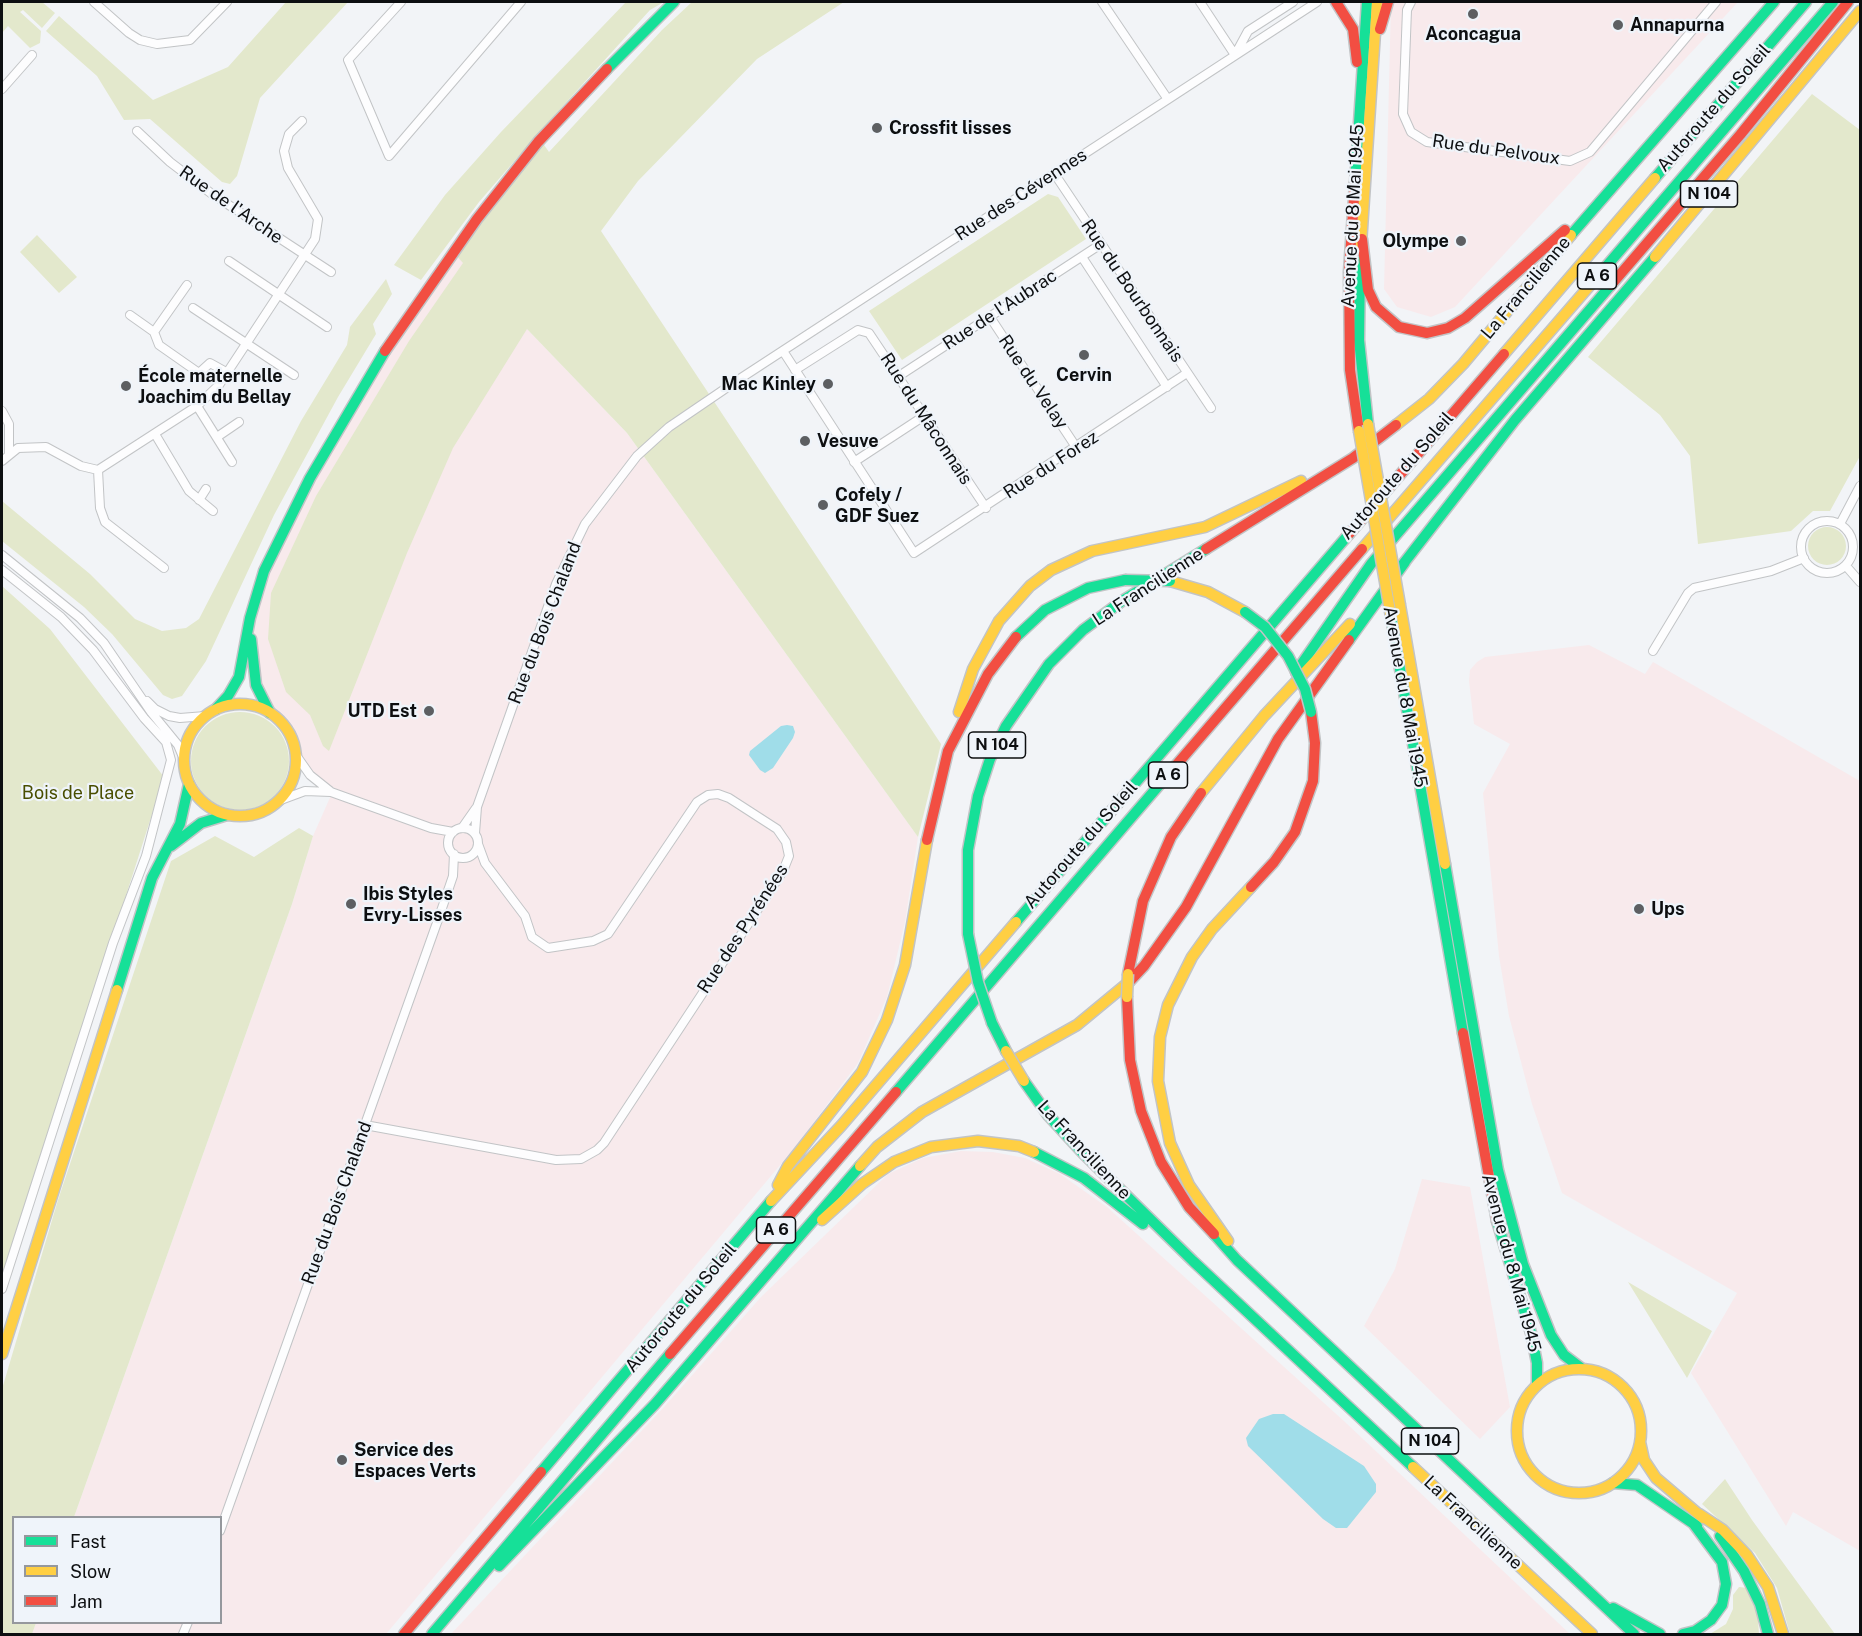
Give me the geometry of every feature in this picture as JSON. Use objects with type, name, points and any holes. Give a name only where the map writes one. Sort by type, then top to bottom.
[{"type":"main road","points":[[2,1354],[152,878],[180,824],[189,784],[183,757],[190,734],[205,716],[216,709],[228,696],[239,677],[250,618],[264,571],[310,478],[362,387],[420,298],[477,219],[538,142],[583,92],[674,2]]},
{"type":"main road","points":[[1336,2],[1353,29],[1360,78]]},
{"type":"main road","name":"Avenue du 8 Mai 1945","points":[[1367,2],[1360,78],[1348,313],[1350,370],[1400,604],[1498,1170],[1522,1264],[1551,1335],[1564,1355],[1581,1368],[1606,1375],[1621,1384],[1632,1398],[1639,1413],[1640,1442],[1644,1460],[1656,1478],[1713,1538],[1743,1578],[1756,1611],[1760,1635]]},
{"type":"main road","name":"Avenue du 8 Mai 1945","points":[[1377,2],[1358,287],[1363,427],[1391,616],[1492,1203],[1531,1333],[1537,1363],[1537,1385]]},
{"type":"main road","points":[[1375,49],[1388,2]]},
{"type":"main road","name":"La Francilienne","points":[[1592,1635],[1193,1261],[1083,1153],[1048,1115],[1006,1051],[992,1023],[978,982],[968,934],[968,850],[978,796],[990,759],[1006,726],[1049,664],[1083,630],[1122,601],[1353,458],[1418,408],[1463,364],[1605,194],[1774,2]]},
{"type":"main road","name":"Autoroute du Soleil","points":[[404,1635],[768,1204],[841,1126],[1806,2]]},
{"type":"main road","name":"Autoroute du Soleil","points":[[432,1635],[511,1539],[1833,2]]},
{"type":"main road","points":[[1264,716],[1365,571],[1733,143],[1848,2]]},
{"type":"main road","name":"La Francilienne","points":[[1634,1635],[1237,1260],[1189,1207],[1154,1145],[1132,1077],[1126,997],[1128,974],[1140,910],[1163,852],[1202,792],[1264,716],[1405,562],[1515,420],[1780,111],[1860,11]]},
{"type":"main road","points":[[1362,239],[1368,290],[1376,307],[1390,322],[1408,331],[1438,331],[1456,324],[1478,309],[1605,194]]},
{"type":"main road","points":[[768,1204],[788,1166],[862,1072],[887,1020],[907,955],[931,816],[948,751],[980,654],[1006,612],[1040,578],[1062,563],[1092,551],[1188,531],[1239,512],[1310,476],[1418,408]]},
{"type":"main road","points":[[461,1600],[521,1546],[593,1471],[757,1287],[844,1182],[890,1136],[944,1099],[1077,1025],[1124,987],[1144,966],[1186,907],[1278,739],[1405,562]]},
{"type":"main road","points":[[948,751],[988,674],[1020,632],[1045,610],[1069,596],[1098,585],[1125,580],[1170,581],[1208,592],[1245,612],[1264,627],[1288,656],[1305,689],[1311,712],[1315,743],[1313,781],[1295,832],[1274,862],[1212,929],[1191,957],[1168,1005],[1160,1037],[1158,1081],[1170,1143],[1190,1185],[1225,1233],[1237,1260]]},
{"type":"main road","points":[[189,784],[209,807],[227,815],[243,816],[259,813],[278,801],[293,779],[296,755],[289,733],[270,713],[260,694],[254,675],[250,618]]},
{"type":"main road","points":[[216,709],[241,704],[270,713]]},
{"type":"main road","points":[[164,852],[201,823],[227,815]]},
{"type":"main road","points":[[757,1287],[835,1208],[874,1175],[917,1152],[962,1142],[1006,1144],[1047,1156],[1106,1194],[1180,1257],[1193,1261]]},
{"type":"main road","name":"Avenue du 8 Mai 1945","points":[[1581,1368],[1565,1370],[1550,1376],[1537,1385],[1523,1406],[1517,1430],[1519,1446],[1531,1468],[1550,1485],[1565,1491],[1582,1493],[1598,1490],[1613,1483],[1626,1472],[1635,1458],[1640,1442]]},
{"type":"main road","name":"Avenue du 8 Mai 1945","points":[[1613,1483],[1637,1485],[1696,1518],[1724,1540],[1744,1570],[1760,1604],[1768,1635]]},
{"type":"main road","points":[[1683,1635],[1695,1631],[1712,1620],[1722,1605],[1726,1584],[1722,1562],[1696,1518]]},
{"type":"main road","points":[[1696,1518],[1723,1530],[1747,1555],[1768,1587],[1783,1635]]},
{"type":"main road","points":[[1600,1603],[1623,1612],[1660,1635]]},
{"type":"street","points":[[94,2],[129,33],[140,40],[157,44],[190,40],[227,2]]},
{"type":"street","points":[[401,2],[348,60],[389,156],[521,2]]},
{"type":"street","points":[[1102,2],[1167,98]]},
{"type":"street","points":[[1200,2],[1235,55],[1248,31],[1293,2]]},
{"type":"street","name":"Rue des Cévennes","points":[[725,389],[1317,2]]},
{"type":"street","name":"Rue du Pelvoux","points":[[1411,2],[1407,10],[1403,114],[1411,132],[1427,142],[1570,161],[1590,152],[1716,2]]},
{"type":"street","points":[[2,89],[32,55]]},
{"type":"street","points":[[2,461],[9,453],[27,446],[46,447],[81,466],[98,470],[197,406],[228,373],[306,256],[315,238],[318,219],[288,168],[284,151],[289,134],[302,121]]},
{"type":"street","name":"Rue de l'Arche","points":[[136,131],[170,162],[212,194],[331,272]]},
{"type":"street","name":"Rue du Bourbonnais","points":[[1054,173],[1211,408]]},
{"type":"street","name":"Rue de l'Aubrac","points":[[899,376],[1101,244]]},
{"type":"street","name":"Rue du Bourbonnais","points":[[1082,257],[1167,387]]},
{"type":"street","points":[[229,261],[327,327]]},
{"type":"street","points":[[154,332],[187,285]]},
{"type":"street","points":[[193,308],[294,375]]},
{"type":"street","points":[[130,315],[154,332],[159,345],[199,373],[210,363],[228,373]]},
{"type":"street","name":"Rue du Velay","points":[[990,317],[1076,447]]},
{"type":"street","name":"Rue du Mâconnais","points":[[795,370],[858,330],[866,331],[899,376],[986,508]]},
{"type":"street","points":[[783,351],[854,462],[924,416]]},
{"type":"street","name":"Rue du Forez","points":[[854,462],[914,553],[986,508],[1187,373]]},
{"type":"street","name":"Rue du Bois Chaland","points":[[477,807],[556,584],[585,524],[637,456],[669,427],[725,389]]},
{"type":"street","points":[[197,406],[232,462]]},
{"type":"street","points":[[2,411],[9,424],[9,453]]},
{"type":"street","points":[[217,437],[239,422]]},
{"type":"street","points":[[155,434],[189,491],[213,511]]},
{"type":"street","points":[[98,470],[100,508],[105,522],[164,568]]},
{"type":"street","points":[[1840,524],[1860,486]]},
{"type":"street","points":[[199,500],[206,489]]},
{"type":"street","points":[[1823,521],[1840,524],[1846,529],[1853,543],[1853,551],[1846,566],[1840,570],[1825,573],[1811,568],[1804,558],[1801,545],[1808,529],[1823,521]]},
{"type":"street","points":[[2,555],[80,618],[104,643],[150,712],[178,745],[183,757]]},
{"type":"street","points":[[1653,651],[1688,593],[1694,588],[1771,571],[1804,558]]},
{"type":"street","points":[[1846,566],[1860,582]]},
{"type":"street","points":[[2,570],[61,617],[93,650],[144,718],[166,742],[171,760],[146,856],[113,943],[2,1289]]},
{"type":"street","points":[[138,691],[155,709],[169,716],[180,718],[205,716]]},
{"type":"street","points":[[296,755],[310,775],[331,792]]},
{"type":"street","points":[[278,801],[305,791],[331,792],[431,828],[453,832],[462,828],[477,807]]},
{"type":"street","name":"Rue des Pyrénées","points":[[365,1125],[562,1161],[581,1160],[597,1150],[604,1143],[783,871],[789,849],[777,829],[729,798],[718,794],[708,795],[697,802],[608,934],[598,939],[559,948],[548,948],[532,937],[519,906],[485,863],[478,844]]},
{"type":"street","points":[[431,828],[454,854],[467,857],[478,844],[475,833],[477,807]]},
{"type":"street","points":[[462,828],[475,833]]},
{"type":"street","points":[[449,846],[453,832]]},
{"type":"street","name":"Rue du Bois Chaland","points":[[222,1525],[453,876],[454,854]]},
{"type":"street","name":"Rue du Bois Chaland","points":[[453,876],[467,857]]},
{"type":"street","name":"Rue des Pyrénées","points":[[467,857],[485,863]]},
{"type":"shaded area","points":[[1391,2],[1738,2],[1455,307],[1431,317],[1397,307],[1384,289]]},
{"type":"shaded area","points":[[454,253],[627,433],[918,837],[905,922],[887,997],[858,1063],[797,1145],[386,1634],[32,1634],[36,1624],[222,1624],[222,1516],[74,1516],[292,904],[313,836],[332,793],[317,781],[297,755],[289,731],[271,712],[255,675],[251,619],[265,572],[363,387]]},
{"type":"shaded area","name":"Ups","points":[[1589,645],[1645,674],[1653,662],[1860,781],[1860,1551],[1793,1512],[1786,1526],[1691,1373],[1737,1293],[1562,1193],[1532,1104],[1509,1016],[1499,956],[1483,793],[1510,744],[1474,724],[1469,681],[1470,670],[1485,657]]},
{"type":"shaded area","points":[[961,1151],[993,1152],[1025,1158],[1060,1174],[1107,1207],[1345,1422],[1570,1634],[451,1634],[665,1406],[761,1297],[888,1174],[923,1158]]},
{"type":"shaded area","points":[[1422,1179],[1470,1187],[1510,1407],[1480,1439],[1364,1326],[1395,1269]]},
{"type":"green space","points":[[2,2],[42,2],[55,13],[42,28],[23,10],[20,12],[41,31],[40,43],[30,48],[8,26],[2,33]]},
{"type":"green space","points":[[286,2],[348,2],[260,98],[237,176],[230,184],[222,182],[150,119],[124,120],[97,76],[46,31],[59,16],[153,100],[228,67]]},
{"type":"green space","points":[[626,2],[664,2],[650,10],[543,128],[479,202],[421,280],[394,265],[445,195],[501,132]]},
{"type":"green space","points":[[692,2],[844,2],[757,59],[638,181],[601,231],[941,744],[918,837],[627,433],[527,329],[453,448],[407,553],[329,751],[323,746],[310,715],[286,692],[268,639],[271,593],[316,496],[409,341],[463,263],[454,253],[542,142],[549,152],[662,30]]},
{"type":"green space","points":[[1812,94],[1860,130],[1860,456],[1830,511],[1813,511],[1791,531],[1698,544],[1690,456],[1660,415],[1588,357]]},
{"type":"green space","points":[[1048,194],[1058,197],[1086,239],[902,360],[869,311]]},
{"type":"green space","points":[[37,235],[77,277],[59,293],[20,252]]},
{"type":"green space","points":[[386,279],[392,294],[373,324],[376,334],[338,397],[274,515],[206,661],[182,696],[172,699],[163,695],[112,634],[84,607],[2,541],[2,501],[90,574],[135,619],[162,631],[186,628],[199,619],[301,421],[347,345],[350,327]]},
{"type":"green space","points":[[1827,527],[1841,532],[1846,546],[1841,560],[1827,565],[1813,560],[1808,546],[1813,532]]},
{"type":"green space","name":"Bois de Place","points":[[2,586],[50,629],[164,777],[2,1282]]},
{"type":"green space","points":[[240,712],[259,716],[275,726],[285,742],[289,761],[285,780],[275,796],[259,806],[240,810],[221,806],[205,796],[195,780],[191,761],[195,742],[205,726],[221,716]]},
{"type":"green space","points":[[299,828],[313,836],[292,904],[74,1516],[12,1516],[12,1624],[36,1624],[32,1634],[2,1634],[2,1389],[58,1200],[171,861],[215,836],[254,857]]},
{"type":"green space","points":[[1628,1282],[1712,1331],[1687,1378]]},
{"type":"green space","points":[[1725,1479],[1835,1634],[1790,1634],[1777,1588],[1755,1553],[1702,1504]]},
{"type":"green space","points":[[1739,1587],[1748,1588],[1757,1607],[1759,1634],[1710,1634],[1726,1624],[1733,1609],[1733,1595]]},
{"type":"water","points":[[781,726],[793,726],[795,732],[793,738],[773,768],[765,773],[749,755],[750,751]]},
{"type":"water","points":[[1273,1414],[1284,1414],[1364,1466],[1376,1484],[1376,1492],[1347,1528],[1336,1528],[1323,1519],[1248,1446],[1246,1438],[1259,1419]]},
{"type":"traffic: fast","points":[[607,69],[674,2]]},
{"type":"traffic: fast","points":[[1355,183],[1367,2]]},
{"type":"traffic: fast","points":[[1571,235],[1774,2]]},
{"type":"traffic: fast","points":[[1655,178],[1806,2]]},
{"type":"traffic: fast","points":[[1598,276],[1833,2]]},
{"type":"traffic: fast","points":[[1400,568],[1515,420],[1655,257]]},
{"type":"traffic: fast","points":[[1360,262],[1359,340],[1368,424]]},
{"type":"traffic: fast","points":[[1296,672],[1371,564],[1611,285]]},
{"type":"traffic: fast","points":[[216,709],[228,696],[239,677],[250,618],[264,571],[310,478],[385,351]]},
{"type":"traffic: fast","points":[[1016,922],[1349,534]]},
{"type":"traffic: fast","points":[[968,934],[968,850],[978,796],[990,759],[1006,726],[1049,664],[1083,630],[1122,601],[1206,549]]},
{"type":"traffic: fast","points":[[1349,640],[1405,562]]},
{"type":"traffic: fast","points":[[1016,637],[1045,610],[1088,588],[1125,580]]},
{"type":"traffic: fast","points":[[1125,580],[1170,581]]},
{"type":"traffic: fast","points":[[1245,612],[1265,627],[1288,656],[1305,689],[1311,712]]},
{"type":"traffic: fast","points":[[1391,617],[1463,1033]]},
{"type":"traffic: fast","points":[[251,639],[256,685],[270,713]]},
{"type":"traffic: fast","points":[[896,1092],[1166,777]]},
{"type":"traffic: fast","points":[[117,990],[152,878],[180,824],[189,784]]},
{"type":"traffic: fast","points":[[171,846],[201,823],[227,815]]},
{"type":"traffic: fast","points":[[1445,864],[1498,1170],[1523,1264],[1551,1335],[1564,1355],[1581,1368]]},
{"type":"traffic: fast","points":[[968,934],[978,982],[992,1023]]},
{"type":"traffic: fast","points":[[992,1023],[1006,1051]]},
{"type":"traffic: fast","points":[[1024,1081],[1048,1115],[1083,1153],[1193,1261],[1413,1467]]},
{"type":"traffic: fast","points":[[1034,1152],[1084,1178],[1143,1224]]},
{"type":"traffic: fast","points":[[499,1566],[655,1404],[860,1166]]},
{"type":"traffic: fast","points":[[541,1472],[771,1201]]},
{"type":"traffic: fast","points":[[1497,1221],[1531,1333],[1537,1363],[1537,1385]]},
{"type":"traffic: fast","points":[[1214,1234],[1237,1260],[1634,1634]]},
{"type":"traffic: fast","points":[[432,1634],[670,1354]]},
{"type":"traffic: fast","points":[[1613,1483],[1637,1485],[1697,1526]]},
{"type":"traffic: fast","points":[[1683,1634],[1695,1631],[1711,1620],[1722,1605],[1726,1584],[1722,1562],[1693,1523]]},
{"type":"traffic: fast","points":[[1720,1536],[1744,1571],[1760,1604],[1768,1634]]},
{"type":"traffic: fast","points":[[1613,1608],[1660,1634]]},
{"type":"traffic: slow","points":[[1361,244],[1377,2]]},
{"type":"traffic: slow","points":[[1655,257],[1860,11]]},
{"type":"traffic: slow","points":[[1504,354],[1655,178]]},
{"type":"traffic: slow","points":[[1396,425],[1429,399],[1463,364],[1571,235]]},
{"type":"traffic: slow","points":[[1362,549],[1598,276]]},
{"type":"traffic: slow","points":[[1368,424],[1400,605]]},
{"type":"traffic: slow","points":[[1359,431],[1391,617]]},
{"type":"traffic: slow","points":[[959,712],[973,669],[999,621],[1030,586],[1051,570],[1092,551],[1205,527],[1301,481]]},
{"type":"traffic: slow","points":[[1170,581],[1208,592],[1245,612]]},
{"type":"traffic: slow","points":[[1400,605],[1445,864]]},
{"type":"traffic: slow","points":[[1201,793],[1264,716],[1350,624]]},
{"type":"traffic: slow","points":[[240,704],[261,708],[280,720],[292,739],[296,760],[292,781],[280,800],[261,812],[240,816],[219,812],[200,800],[188,781],[184,760],[188,739],[200,720],[219,708],[240,704]]},
{"type":"traffic: slow","points":[[778,1185],[788,1166],[862,1072],[887,1020],[905,965],[927,840]]},
{"type":"traffic: slow","points":[[1228,1241],[1189,1185],[1170,1143],[1158,1081],[1160,1037],[1168,1005],[1192,957],[1212,929],[1251,887]]},
{"type":"traffic: slow","points":[[771,1201],[841,1126],[1016,922]]},
{"type":"traffic: slow","points":[[1127,997],[1128,974]]},
{"type":"traffic: slow","points":[[860,1166],[877,1147],[922,1112],[1077,1025],[1129,982]]},
{"type":"traffic: slow","points":[[2,1354],[117,990]]},
{"type":"traffic: slow","points":[[1006,1051],[1024,1081]]},
{"type":"traffic: slow","points":[[822,1220],[862,1184],[894,1162],[931,1147],[978,1141],[1019,1146],[1034,1152]]},
{"type":"traffic: slow","points":[[1579,1369],[1603,1374],[1623,1387],[1636,1407],[1641,1431],[1636,1455],[1623,1475],[1603,1488],[1579,1493],[1555,1488],[1535,1475],[1522,1455],[1517,1431],[1522,1407],[1535,1387],[1555,1374],[1579,1369]]},
{"type":"traffic: slow","points":[[1640,1442],[1644,1460],[1656,1478],[1703,1518]]},
{"type":"traffic: slow","points":[[1413,1467],[1592,1634]]},
{"type":"traffic: slow","points":[[1699,1514],[1723,1530],[1747,1555],[1768,1587],[1783,1634]]},
{"type":"traffic: jam","points":[[1336,2],[1353,29],[1357,62]]},
{"type":"traffic: jam","points":[[1380,29],[1388,2]]},
{"type":"traffic: jam","points":[[1611,285],[1740,135],[1848,2]]},
{"type":"traffic: jam","points":[[385,351],[477,219],[538,142],[607,69]]},
{"type":"traffic: jam","points":[[1355,183],[1349,272],[1350,370],[1359,431]]},
{"type":"traffic: jam","points":[[1362,239],[1368,290],[1376,307],[1399,327],[1427,333],[1448,328],[1465,318],[1565,230]]},
{"type":"traffic: jam","points":[[1349,534],[1504,354]]},
{"type":"traffic: jam","points":[[1206,549],[1353,458],[1396,425]]},
{"type":"traffic: jam","points":[[1166,777],[1362,549]]},
{"type":"traffic: jam","points":[[927,840],[948,751],[988,674],[1016,637]]},
{"type":"traffic: jam","points":[[1129,982],[1144,966],[1186,907],[1278,739],[1349,640]]},
{"type":"traffic: jam","points":[[1251,887],[1274,862],[1295,832],[1313,781],[1315,743],[1311,712]]},
{"type":"traffic: jam","points":[[1128,974],[1143,901],[1171,837],[1201,793]]},
{"type":"traffic: jam","points":[[1127,997],[1130,1060],[1141,1111],[1161,1162],[1189,1207],[1214,1234]]},
{"type":"traffic: jam","points":[[1463,1033],[1497,1221]]},
{"type":"traffic: jam","points":[[670,1354],[896,1092]]},
{"type":"traffic: jam","points":[[404,1634],[541,1472]]},
{"type":"place","name":"Aconcagua","points":[[1473,14]]},
{"type":"place","name":"Annapurna","points":[[1618,25]]},
{"type":"place","name":"Crossfit lisses","points":[[877,128]]},
{"type":"place","name":"Olympe","points":[[1461,241]]},
{"type":"place","name":"Cervin","points":[[1084,355]]},
{"type":"place","name":"Mac Kinley","points":[[828,384]]},
{"type":"place","name":"École maternelle Joachim du Bellay","points":[[126,386]]},
{"type":"place","name":"Vesuve","points":[[805,441]]},
{"type":"place","name":"Cofely / GDF Suez","points":[[823,505]]},
{"type":"place","name":"UTD Est","points":[[429,711]]},
{"type":"place","name":"Ibis Styles Evry-Lisses","points":[[351,904]]},
{"type":"place","name":"Ups","points":[[1639,909]]},
{"type":"place","name":"Service des Espaces Verts","points":[[342,1460]]}]
